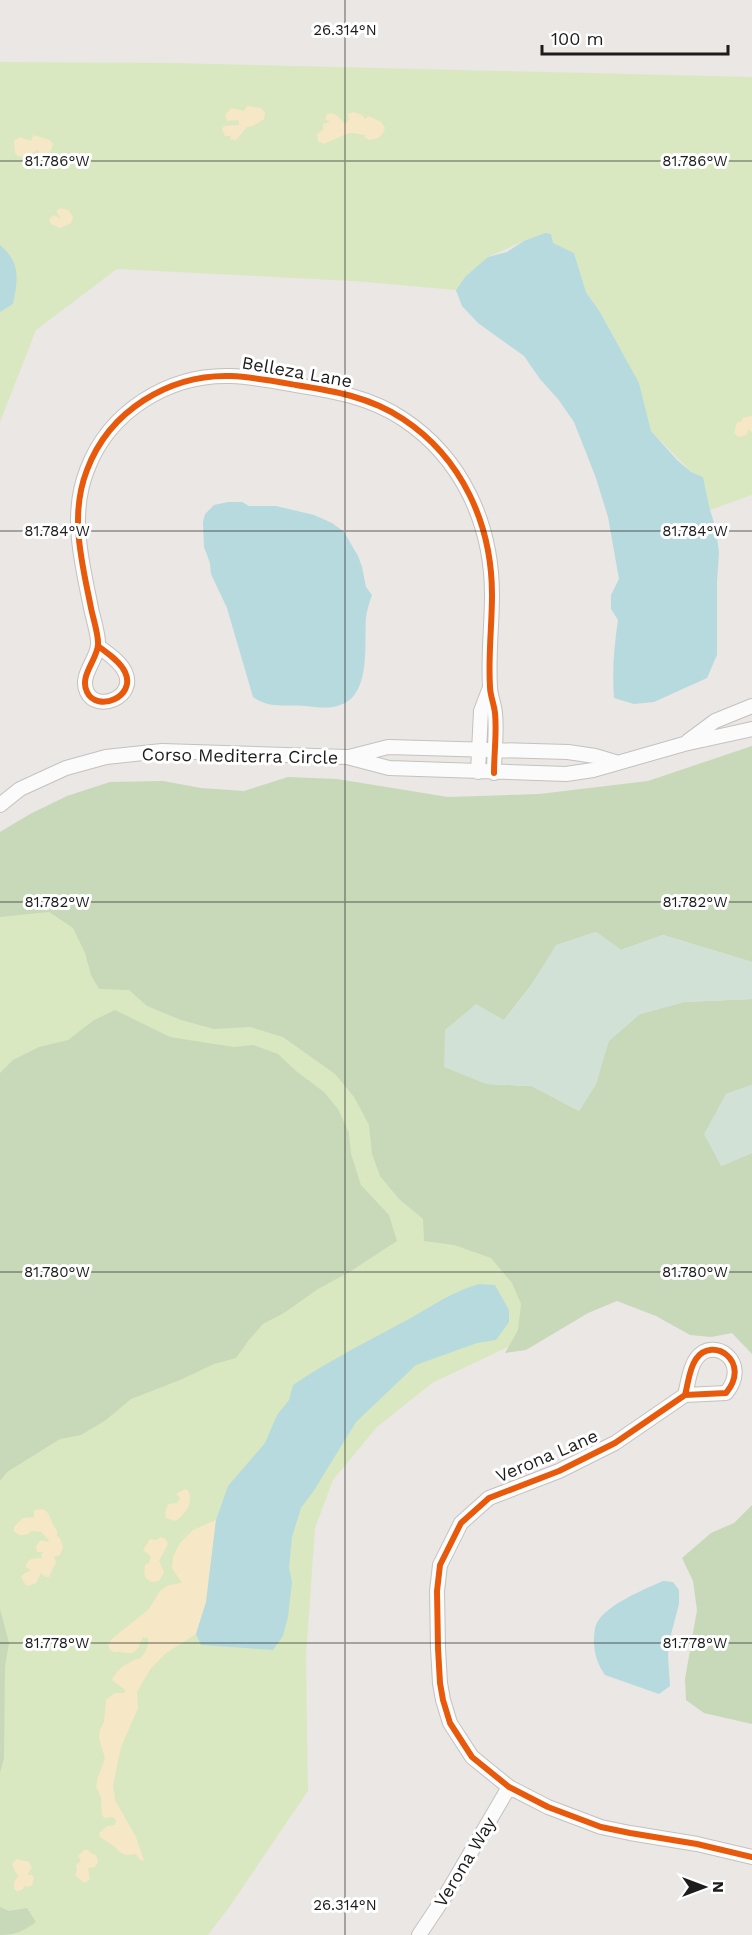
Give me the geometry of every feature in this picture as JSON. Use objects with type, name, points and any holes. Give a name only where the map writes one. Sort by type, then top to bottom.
[{"type":"street","name":"Belleza Lane","points":[[98,646],[77,527],[81,489],[93,454],[115,423],[154,393],[201,378],[246,377],[342,393],[371,402],[403,419],[443,454],[474,503],[487,542],[492,592],[490,688],[495,714],[494,772]]},
{"type":"street","name":"Belleza Lane","points":[[478,772],[481,711],[490,688]]},
{"type":"street","points":[[684,744],[715,721],[752,706]]},
{"type":"street","name":"Corso Mediterra Circle","points":[[0,805],[20,789],[66,768],[106,757],[162,751],[347,757],[388,768],[566,774],[593,770],[684,744],[752,729]]},
{"type":"street","name":"Corso Mediterra Circle","points":[[347,757],[388,747],[568,752],[615,762]]},
{"type":"street","name":"Verona Lane","points":[[685,1395],[615,1443],[559,1471],[489,1498],[461,1524],[440,1565],[438,1648],[443,1700],[450,1723],[472,1756],[509,1787],[548,1807],[601,1827],[697,1844],[752,1857]]},
{"type":"street","name":"Verona Way","points":[[419,1935],[447,1893],[509,1787]]},
{"type":"green space","points":[[0,62],[175,63],[752,77],[752,495],[710,510],[703,477],[691,472],[651,431],[628,363],[600,312],[586,292],[574,253],[524,241],[488,257],[456,290],[354,281],[117,269],[36,330],[0,422]]},
{"type":"green space","points":[[752,746],[752,962],[663,935],[621,950],[596,932],[557,945],[532,984],[504,1020],[486,1084],[532,1086],[579,1111],[596,1084],[608,1041],[640,1014],[684,1002],[752,999],[752,1085],[726,1094],[721,1166],[752,1153],[752,1354],[732,1333],[711,1337],[690,1335],[656,1316],[617,1301],[588,1313],[526,1350],[505,1353],[518,1330],[521,1304],[512,1283],[491,1258],[454,1245],[424,1241],[423,1219],[399,1199],[380,1176],[372,1154],[369,1125],[354,1097],[335,1074],[283,1037],[250,1027],[214,1029],[181,1020],[147,1006],[129,990],[99,989],[91,975],[85,953],[73,928],[49,912],[0,917],[0,832],[67,796],[110,782],[163,781],[201,788],[244,791],[288,777],[337,779],[448,797],[539,794],[648,781]]},
{"type":"green space","points":[[0,848],[379,1076],[536,1271],[533,1335],[432,1383],[377,1427],[333,1480],[315,1528],[306,1656],[308,1791],[208,1935],[0,1935]]},
{"type":"green space","points":[[596,932],[621,950],[663,935],[752,962],[752,999],[684,1002],[640,1014],[609,1041],[596,1084],[579,1111],[532,1086],[486,1084],[444,1067],[445,1030],[476,1004],[504,1020],[532,984],[556,945]]},
{"type":"green space","points":[[115,1010],[170,1037],[234,1047],[253,1045],[278,1054],[324,1092],[338,1109],[349,1133],[351,1154],[361,1185],[389,1215],[397,1241],[263,1324],[236,1358],[214,1364],[131,1399],[106,1420],[81,1435],[60,1439],[7,1472],[0,1481],[0,1073],[13,1060],[39,1047],[68,1040],[94,1020]]},
{"type":"green space","points":[[752,1085],[752,1153],[721,1166],[704,1134],[726,1094]]},
{"type":"green space","points":[[752,1505],[752,1724],[704,1713],[686,1700],[685,1679],[697,1610],[693,1581],[682,1558],[711,1533],[734,1523]]},
{"type":"green space","points":[[0,1609],[9,1643],[5,1667],[4,1758],[0,1773]]},
{"type":"green space","points":[[0,1907],[9,1911],[27,1908],[36,1922],[19,1932],[0,1935]]},
{"type":"sand","points":[[247,106],[261,108],[265,113],[264,119],[247,127],[236,140],[230,139],[231,136],[225,136],[222,129],[224,126],[239,125],[239,120],[227,121],[225,115],[232,108],[244,111]]},
{"type":"sand","points":[[353,112],[362,115],[365,119],[369,116],[381,122],[385,128],[381,135],[369,140],[364,137],[366,135],[349,133],[324,144],[318,141],[317,134],[323,130],[323,124],[330,122],[325,119],[327,114],[335,115],[345,124],[349,120],[348,114]]},
{"type":"sand","points":[[33,135],[50,140],[53,144],[51,151],[39,158],[36,156],[38,149],[29,157],[18,156],[15,153],[14,141],[20,137],[31,141]]},
{"type":"sand","points":[[61,208],[68,210],[73,217],[71,223],[60,228],[51,224],[49,220],[53,215],[61,218],[56,211]]},
{"type":"sand","points":[[752,416],[752,432],[748,429],[747,435],[739,437],[734,433],[737,422]]},
{"type":"sand","points":[[185,1489],[190,1495],[186,1511],[176,1521],[166,1518],[168,1504],[177,1503],[180,1498],[176,1494]]},
{"type":"sand","points":[[43,1509],[57,1530],[57,1536],[63,1547],[60,1555],[54,1557],[56,1562],[49,1577],[41,1573],[36,1583],[28,1586],[21,1577],[31,1570],[26,1567],[26,1564],[31,1559],[42,1558],[43,1552],[37,1552],[36,1546],[41,1540],[48,1542],[49,1540],[41,1532],[18,1534],[14,1531],[14,1527],[23,1518],[34,1517],[34,1510]]},
{"type":"sand","points":[[216,1520],[206,1602],[196,1634],[166,1653],[151,1668],[137,1692],[138,1708],[121,1747],[113,1785],[115,1800],[136,1837],[144,1861],[140,1860],[136,1854],[126,1855],[120,1852],[100,1837],[99,1833],[107,1826],[115,1825],[116,1820],[113,1817],[104,1818],[101,1797],[96,1787],[105,1758],[99,1738],[104,1722],[106,1700],[115,1693],[124,1693],[125,1690],[112,1680],[124,1666],[141,1658],[147,1649],[148,1638],[143,1637],[133,1653],[114,1652],[110,1650],[108,1644],[149,1609],[160,1591],[169,1585],[182,1583],[172,1568],[173,1557],[180,1543],[193,1530]]},
{"type":"sand","points":[[161,1537],[166,1539],[168,1544],[159,1561],[164,1572],[159,1581],[152,1582],[144,1573],[145,1565],[149,1563],[151,1556],[143,1550],[150,1539],[157,1540]]},
{"type":"sand","points":[[84,1850],[96,1855],[98,1862],[95,1867],[88,1868],[90,1879],[84,1883],[75,1875],[76,1865],[81,1861],[78,1856]]},
{"type":"sand","points":[[17,1859],[29,1862],[32,1868],[27,1875],[32,1875],[34,1878],[32,1885],[24,1886],[22,1890],[17,1891],[14,1889],[14,1882],[19,1875],[12,1864]]},
{"type":"water","points":[[545,233],[551,234],[553,243],[574,253],[586,292],[600,312],[639,383],[651,431],[677,460],[691,472],[703,477],[716,529],[719,553],[717,655],[707,678],[654,702],[634,704],[614,698],[613,678],[618,620],[611,609],[611,595],[619,579],[608,517],[596,478],[574,422],[524,356],[478,323],[462,306],[456,290],[466,276],[488,257],[507,252],[524,241]]},
{"type":"water","points":[[0,245],[12,258],[17,279],[13,304],[0,312]]},
{"type":"water","points":[[242,502],[249,506],[276,506],[314,515],[332,523],[344,532],[358,556],[366,587],[372,595],[366,617],[364,669],[356,693],[348,701],[337,706],[321,708],[272,705],[253,697],[227,608],[211,574],[204,547],[205,514],[214,505]]},
{"type":"water","points":[[479,1284],[495,1285],[509,1310],[509,1322],[496,1340],[477,1343],[416,1365],[356,1422],[301,1508],[292,1537],[289,1568],[292,1582],[288,1617],[283,1636],[273,1650],[201,1645],[196,1634],[206,1602],[216,1520],[228,1486],[265,1443],[277,1415],[289,1400],[293,1385],[443,1299]]},
{"type":"water","points":[[663,1581],[673,1582],[679,1590],[679,1604],[669,1642],[670,1686],[659,1694],[605,1675],[596,1656],[594,1637],[596,1625],[607,1611],[625,1599]]},
{"type":"cycle path","points":[[98,646],[120,664],[127,681],[126,689],[121,695],[107,701],[92,698],[85,686],[87,674],[97,651],[98,641],[81,556],[79,505],[87,470],[97,449],[110,430],[126,414],[144,400],[164,389],[208,377],[231,376],[264,379],[365,400],[403,419],[442,453],[470,495],[479,518],[491,569],[490,690],[496,720],[494,773]]},
{"type":"cycle path","points":[[685,1395],[690,1372],[696,1359],[703,1352],[712,1350],[727,1355],[735,1371],[733,1382],[726,1393],[685,1395],[615,1443],[559,1471],[489,1498],[461,1523],[440,1565],[437,1591],[440,1683],[450,1723],[472,1757],[509,1787],[548,1807],[601,1827],[697,1844],[752,1857]]}]
